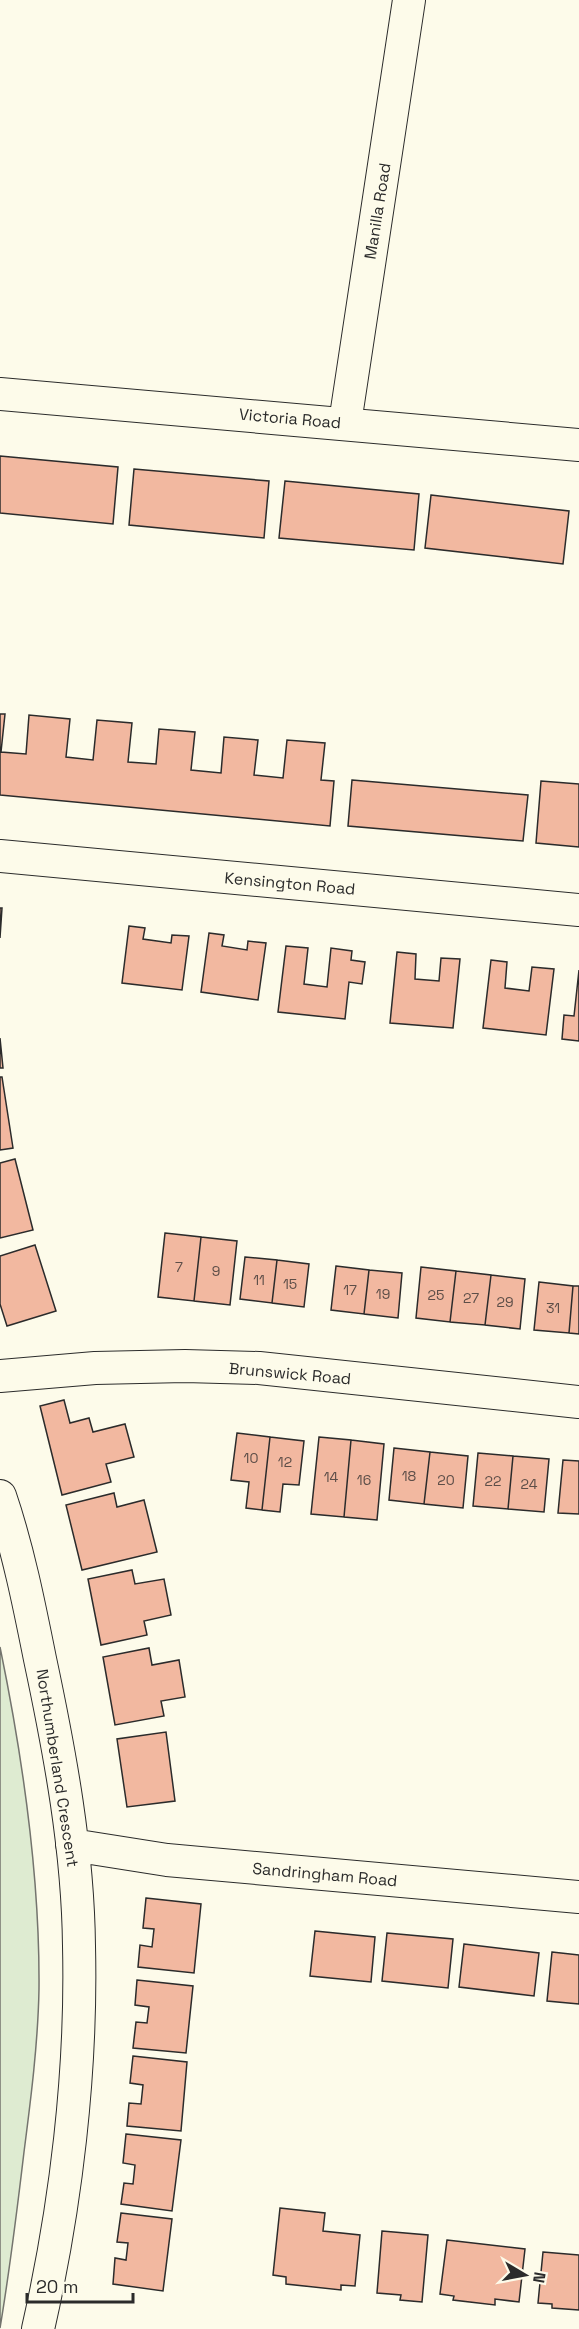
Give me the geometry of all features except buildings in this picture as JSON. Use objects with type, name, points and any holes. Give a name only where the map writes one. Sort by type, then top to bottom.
[{"type":"street","name":"Manilla Road","points":[[345,423],[409,0]]},
{"type":"street","name":"Victoria Road","points":[[0,394],[579,444]]},
{"type":"street","name":"Kensington Road","points":[[0,856],[579,910]]},
{"type":"street","name":"Brunswick Road","points":[[0,1376],[95,1368],[185,1366],[259,1368],[579,1402]]},
{"type":"street","name":"Northumberland Crescent","points":[[0,1496],[22,1575],[50,1705],[72,1845],[79,1946],[78,2031],[66,2173],[53,2264],[38,2329]]},
{"type":"street","name":"Sandringham Road","points":[[72,1845],[167,1860],[579,1897]]},
{"type":"green space","points":[[0,1647],[23,1774],[33,1860],[39,1946],[39,1989],[32,2091],[0,2328]]}]
